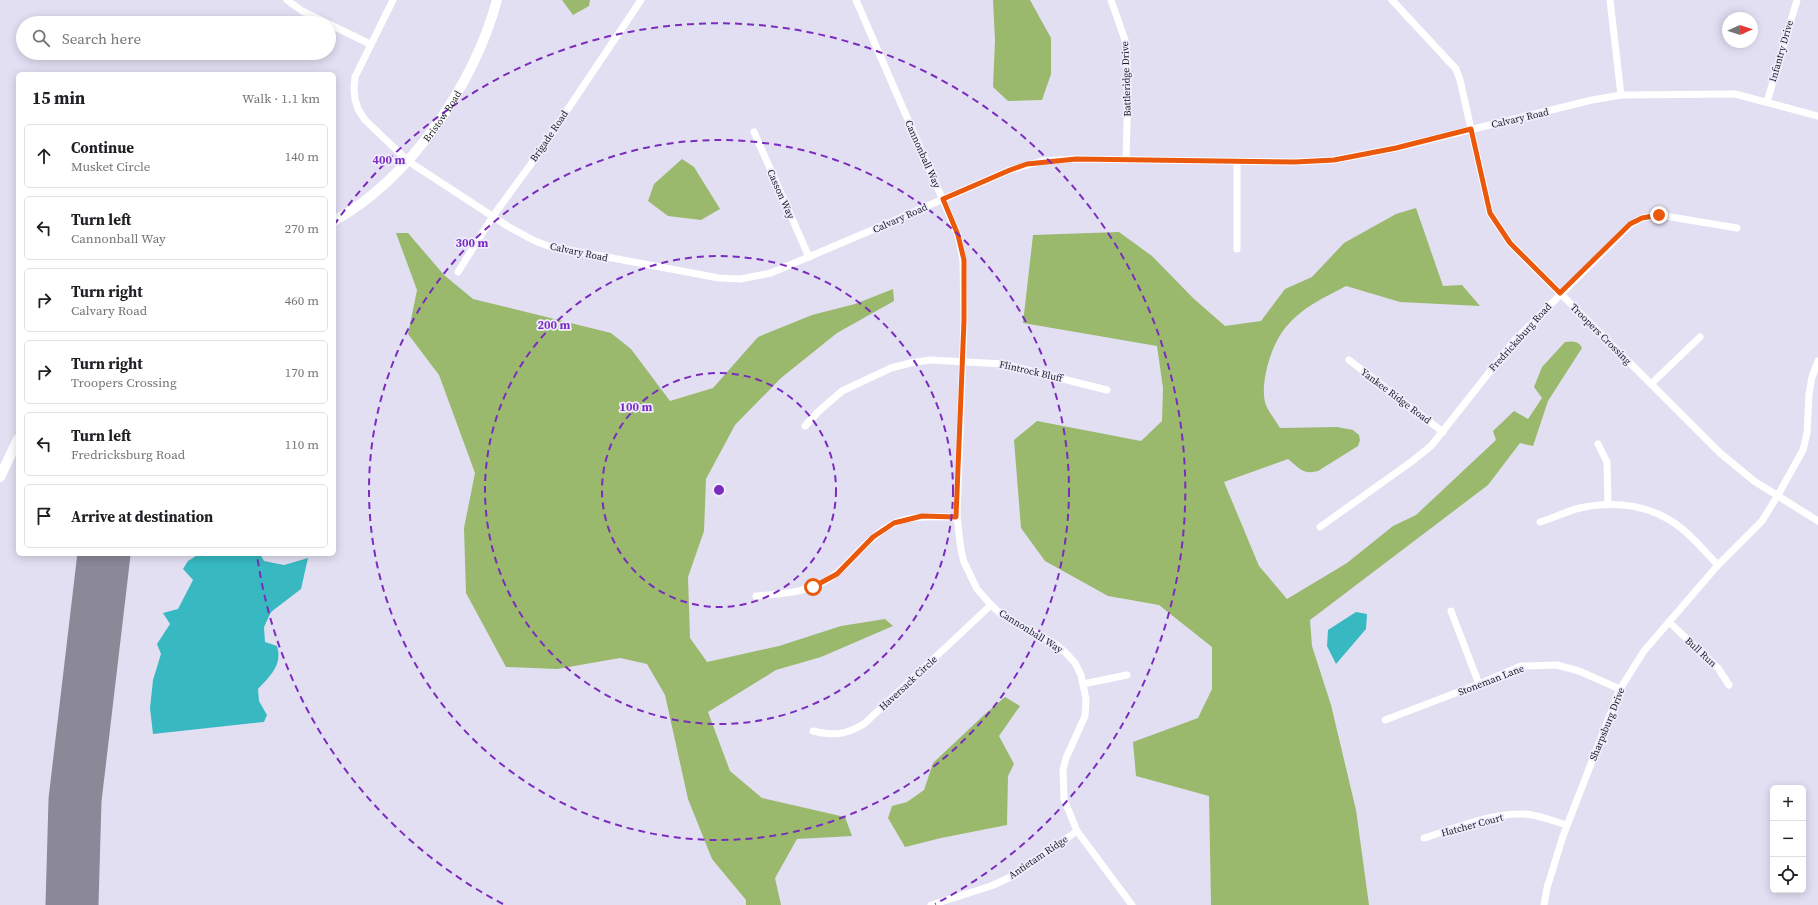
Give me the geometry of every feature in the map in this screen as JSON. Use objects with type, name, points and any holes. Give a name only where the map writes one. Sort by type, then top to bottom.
[{"type":"main road","name":"Bristow Road","points":[[336,220],[360,204],[408,161],[437,122],[464,79],[480,46],[497,0]]},
{"type":"main road","points":[[0,478],[16,443]]},
{"type":"street","points":[[287,0],[312,16]]},
{"type":"street","name":"Calvary Road","points":[[393,0],[355,77],[354,89],[358,109],[365,120],[408,161],[529,238],[548,246],[719,278],[740,279],[771,273],[1027,164],[1076,159],[1295,162],[1334,160],[1396,148],[1471,129],[1621,95],[1735,94],[1818,116]]},
{"type":"street","name":"Brigade Road","points":[[458,272],[493,216],[531,164],[641,0]]},
{"type":"street","name":"Cannonball Way","points":[[856,0],[958,235],[964,260],[956,517],[964,562],[977,588],[991,605],[1002,615],[1054,643],[1066,653],[1078,669],[1086,700],[1085,716],[1066,758],[1063,770],[1064,799],[1077,831],[1132,905]]},
{"type":"street","name":"Battleridge Drive","points":[[1111,0],[1126,43],[1128,86],[1126,160]]},
{"type":"street","name":"Troopers Crossing","points":[[1392,0],[1456,69],[1460,80],[1490,213],[1510,243],[1719,452],[1754,481],[1818,521]]},
{"type":"street","points":[[1610,0],[1621,95]]},
{"type":"street","name":"Infantry Drive","points":[[1767,102],[1797,0]]},
{"type":"street","points":[[336,28],[370,44]]},
{"type":"street","name":"Casson Way","points":[[754,132],[809,257]]},
{"type":"street","points":[[1237,161],[1237,249]]},
{"type":"street","name":"Fredricksburg Road","points":[[1320,527],[1412,462],[1431,446],[1504,352],[1560,293],[1630,224],[1642,218],[1659,215],[1737,228]]},
{"type":"street","points":[[1651,384],[1700,337]]},
{"type":"street","name":"Flintrock Bluff","points":[[805,426],[819,411],[842,391],[891,368],[930,360],[1004,364],[1107,390]]},
{"type":"street","name":"Yankee Ridge Road","points":[[1349,360],[1443,432]]},
{"type":"street","name":"Sharpsburg Drive","points":[[1544,905],[1547,888],[1567,825],[1620,689],[1644,651],[1718,565],[1762,521],[1778,495],[1803,450],[1807,433],[1809,394],[1812,377],[1818,361]]},
{"type":"street","points":[[1598,444],[1607,462],[1608,504]]},
{"type":"street","points":[[1540,522],[1580,508],[1608,504],[1629,505],[1648,509],[1666,517],[1682,528],[1718,565]]},
{"type":"street","points":[[756,596],[800,591],[826,581],[837,574],[873,537],[894,523],[922,516],[956,517]]},
{"type":"street","name":"Haversack Circle","points":[[814,731],[831,735],[840,734],[864,724],[991,605]]},
{"type":"street","points":[[1451,611],[1479,684]]},
{"type":"street","name":"Bull Run","points":[[1669,622],[1718,668],[1729,685]]},
{"type":"street","name":"Stoneman Lane","points":[[1385,720],[1479,684],[1521,666],[1557,665],[1579,671],[1620,689]]},
{"type":"street","points":[[1083,684],[1127,675]]},
{"type":"street","name":"Hatcher Court","points":[[1424,838],[1509,815],[1521,814],[1535,816],[1567,825]]},
{"type":"street","name":"Antietam Ridge","points":[[930,905],[991,886],[1015,875],[1077,831]]},
{"type":"shaded area","points":[[91,556],[115,556],[87,769],[83,905],[62,905],[63,804]]},
{"type":"green space","points":[[562,0],[590,0],[589,6],[573,15]]},
{"type":"green space","points":[[993,0],[1030,0],[1051,38],[1051,74],[1042,100],[1008,101],[993,87],[995,40]]},
{"type":"green space","points":[[682,159],[694,167],[720,209],[701,220],[668,216],[648,201],[654,184]]},
{"type":"green space","points":[[1416,208],[1443,286],[1462,285],[1480,306],[1400,302],[1346,286],[1306,309],[1286,327],[1272,352],[1268,363],[1264,384],[1266,405],[1280,428],[1337,427],[1353,430],[1359,435],[1360,440],[1358,446],[1318,471],[1309,472],[1302,470],[1288,459],[1224,482],[1259,566],[1287,599],[1347,563],[1393,526],[1416,515],[1496,440],[1493,431],[1514,411],[1528,419],[1542,398],[1534,387],[1542,367],[1565,342],[1575,342],[1582,348],[1548,401],[1533,446],[1520,443],[1488,485],[1310,620],[1312,646],[1331,705],[1356,810],[1369,905],[1211,905],[1209,796],[1136,776],[1133,742],[1198,718],[1212,689],[1212,647],[1159,605],[1108,596],[1045,561],[1021,528],[1014,440],[1037,421],[1141,441],[1162,421],[1163,388],[1157,346],[1023,323],[1033,235],[1119,232],[1152,256],[1193,298],[1225,326],[1261,321],[1285,289],[1312,277],[1344,243],[1396,214]]},
{"type":"green space","points":[[396,233],[408,233],[444,275],[473,299],[611,333],[631,349],[670,401],[713,388],[758,337],[812,315],[855,304],[893,289],[894,301],[837,333],[781,378],[735,425],[706,479],[704,531],[688,577],[690,638],[707,662],[779,646],[841,626],[885,619],[893,626],[821,657],[776,670],[708,712],[730,771],[762,798],[845,817],[852,836],[797,839],[775,878],[781,905],[746,905],[746,900],[712,859],[688,799],[665,695],[647,664],[620,658],[557,669],[506,667],[466,593],[464,528],[475,473],[439,375],[408,334],[417,290]]},
{"type":"green space","points":[[1005,697],[1020,706],[999,736],[1014,764],[1008,776],[1007,825],[941,838],[905,847],[888,818],[892,806],[907,802],[924,790],[933,763]]},
{"type":"water","points":[[196,556],[261,556],[264,561],[284,565],[308,558],[301,589],[271,612],[264,627],[265,642],[277,646],[278,659],[274,670],[258,689],[259,701],[267,715],[264,722],[153,734],[150,708],[153,680],[161,654],[157,644],[170,624],[163,613],[178,609],[193,580],[183,569],[188,561]]},
{"type":"water","points":[[1356,612],[1367,614],[1366,629],[1336,664],[1327,646],[1328,630]]},
{"type":"runway","points":[[72,905],[75,800],[104,556]]},
{"type":"route","points":[[813,587],[837,574],[873,537],[882,529],[894,523],[907,518],[922,516],[956,517],[964,321],[964,260],[958,235],[943,199],[1010,170],[1027,164],[1042,162],[1076,159],[1295,162],[1334,160],[1396,148],[1471,129],[1490,213],[1510,243],[1560,293],[1630,224],[1642,218],[1659,215]]}]
